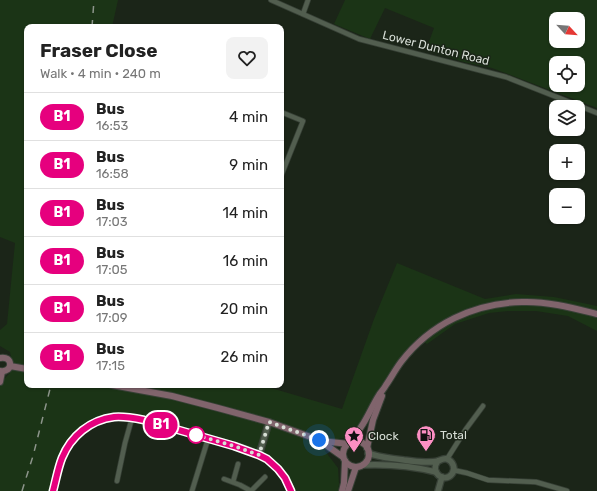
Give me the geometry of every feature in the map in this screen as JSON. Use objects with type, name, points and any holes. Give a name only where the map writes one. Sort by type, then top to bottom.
[{"type":"main road","points":[[342,491],[344,483],[344,449],[361,427],[399,364],[421,340],[440,326],[452,318],[466,312],[488,306],[523,302],[556,305],[597,314]]},
{"type":"main road","points":[[0,358],[5,357],[10,362],[8,370],[1,372],[0,382]]},
{"type":"main road","points":[[10,366],[24,368]]},
{"type":"main road","points":[[367,451],[373,420],[385,387]]},
{"type":"main road","points":[[128,388],[180,398],[218,408],[269,422],[319,440],[350,443],[358,442],[364,445],[368,458],[363,465],[356,467],[349,465],[344,459],[319,440]]},
{"type":"main road","points":[[348,491],[356,467]]},
{"type":"street","name":"Lower Dunton Road","points":[[271,0],[359,39],[506,77],[597,113]]},
{"type":"street","points":[[303,14],[308,0]]},
{"type":"street","points":[[284,113],[304,121],[284,169]]},
{"type":"street","points":[[447,459],[483,406]]},
{"type":"street","points":[[53,491],[59,466],[64,453],[72,440],[82,430],[95,422],[118,417],[144,420],[248,450],[267,459],[278,469],[285,478],[291,491]]},
{"type":"street","points":[[117,481],[132,418]]},
{"type":"street","points":[[259,455],[269,422]]},
{"type":"street","points":[[192,491],[208,439]]},
{"type":"street","points":[[367,451],[379,457],[410,461],[426,462],[447,459],[452,462],[454,470],[450,476],[439,476],[436,472],[435,466],[438,461]]},
{"type":"street","points":[[233,482],[238,464]]},
{"type":"street","points":[[363,465],[380,464],[436,472]]},
{"type":"street","points":[[454,470],[488,480],[536,482],[567,491]]},
{"type":"street","points":[[224,479],[251,491],[265,477]]},
{"type":"street","points":[[438,491],[442,477]]},
{"type":"green space","points":[[0,0],[118,0],[113,24],[24,24],[24,388],[271,388],[342,409],[374,319],[397,263],[485,299],[516,294],[554,297],[597,306],[597,331],[568,316],[536,311],[508,311],[489,313],[455,324],[427,344],[418,337],[380,388],[357,429],[349,437],[328,441],[325,451],[338,468],[338,491],[295,491],[291,481],[282,468],[262,452],[234,442],[170,424],[121,413],[108,414],[96,418],[76,431],[63,448],[55,468],[49,491],[0,491],[0,378],[4,379],[10,373],[12,362],[10,352],[0,346],[0,330],[7,324],[15,243],[0,237]]},
{"type":"green space","points":[[345,0],[597,0],[597,108],[585,103],[585,100],[576,100],[555,92],[585,92],[585,56],[549,56],[549,90],[492,68],[464,62],[426,50],[434,28],[385,8],[370,39],[334,24]]},
{"type":"railway","points":[[92,24],[94,0]]},
{"type":"railway","points":[[22,491],[33,456],[50,388]]},
{"type":"bus line","name":"B1","points":[[53,491],[61,459],[72,440],[88,426],[95,422],[112,417],[144,420],[248,450],[267,459],[273,464],[285,478],[291,491]]},
{"type":"place","name":"Total","points":[[426,452]]},
{"type":"place","name":"Clock","points":[[354,453]]},
{"type":"route","points":[[196,435],[193,434],[248,450],[259,455],[269,422],[319,440]]}]
